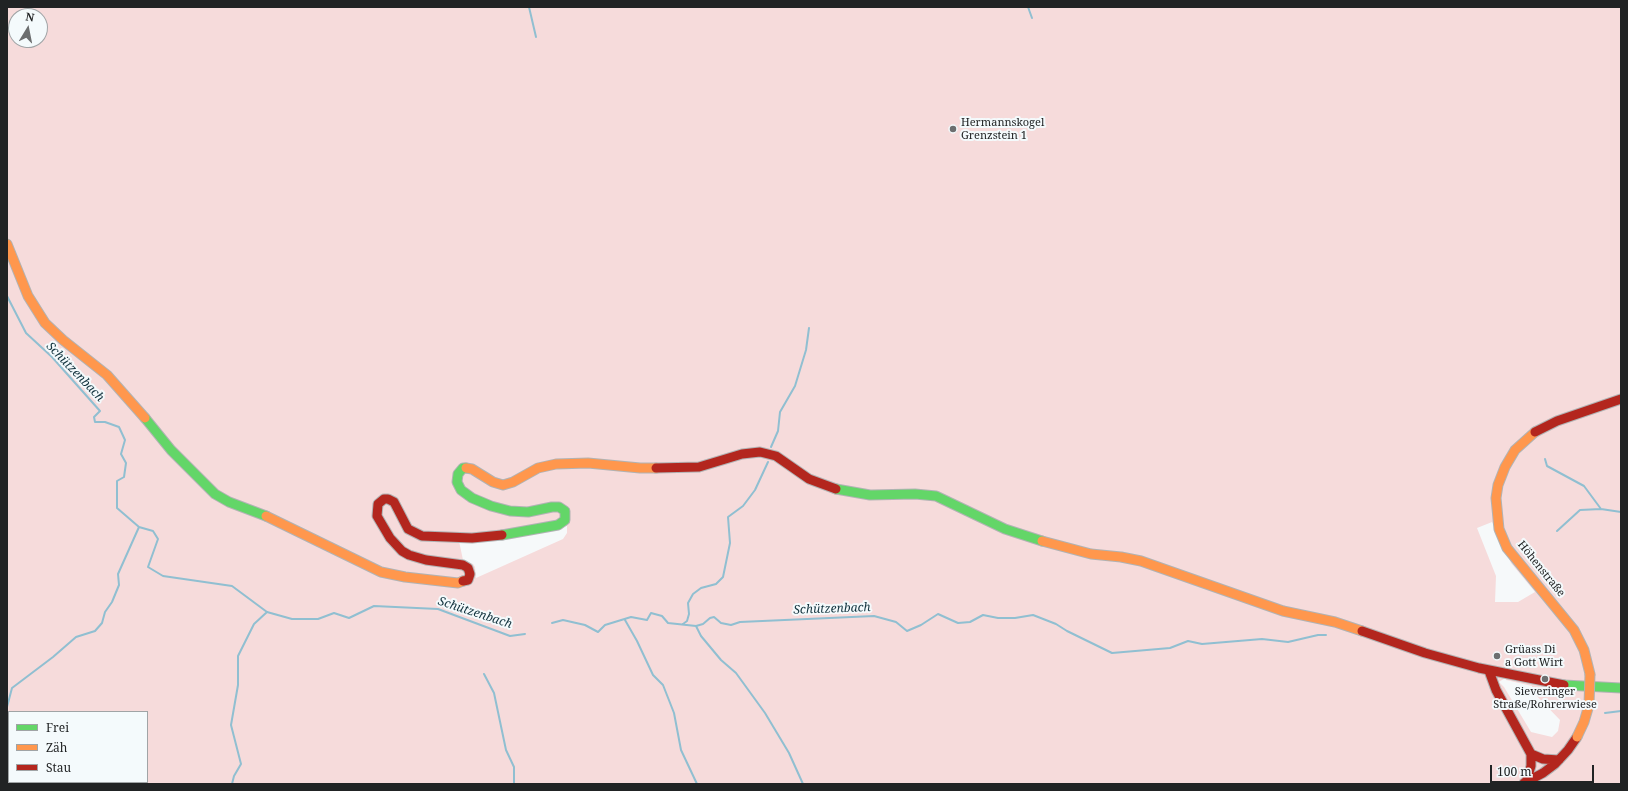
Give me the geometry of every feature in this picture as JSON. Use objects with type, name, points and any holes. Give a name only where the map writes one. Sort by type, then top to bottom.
[{"type":"main road","points":[[7,244],[28,296],[45,323],[63,340],[107,375],[171,450],[215,494],[229,502],[278,521],[324,545],[382,572],[405,577],[458,583],[468,580],[470,574],[468,568],[463,565],[426,560],[409,555],[402,551],[390,538],[377,516],[378,504],[384,499],[394,502],[408,529],[422,536],[492,537],[558,525],[565,520],[565,511],[559,507],[528,512],[515,512],[500,509],[472,498],[461,490],[457,482],[458,474],[463,468],[472,469],[493,482],[503,485],[513,482],[538,468],[556,464],[588,463],[640,468],[699,466],[714,464],[742,454],[760,452],[776,456],[809,480],[831,488],[870,495],[914,494],[936,496],[1001,527],[1065,548],[1091,554],[1141,561],[1283,611],[1335,622],[1425,653],[1489,671],[1567,686],[1621,688]]},
{"type":"main road","name":"Höhenstraße","points":[[1560,760],[1577,737],[1584,722],[1589,705],[1590,674],[1584,650],[1571,625],[1507,548],[1499,529],[1496,498],[1500,478],[1505,467],[1515,450],[1528,438],[1551,423],[1621,399]]},
{"type":"main road","points":[[1489,671],[1496,690],[1532,754],[1531,766],[1524,783]]},
{"type":"main road","points":[[1532,754],[1543,759],[1560,760]]},
{"type":"main road","points":[[1524,783],[1543,773],[1560,760]]},
{"type":"shaded area","points":[[7,7],[1621,7],[1621,784],[7,784]],"holes":[[[1492,522],[1511,563],[1535,592],[1518,602],[1495,602],[1496,576],[1477,528]],[[567,526],[567,533],[563,539],[476,578],[475,567],[473,564],[463,560],[459,541],[498,539]],[[1505,678],[1506,680],[1532,686],[1532,691],[1560,720],[1558,731],[1552,737],[1531,732],[1504,687],[1499,682]]]},
{"type":"waterway","points":[[529,7],[536,37]]},
{"type":"waterway","points":[[1028,7],[1032,18]]},
{"type":"waterway","name":"Schützenbach","points":[[7,296],[26,333],[52,357],[100,411],[94,417],[95,422],[105,422],[119,427],[125,440],[121,454],[126,463],[124,477],[117,481],[117,508],[139,527],[153,531],[158,539],[148,567],[163,576],[232,586],[267,612],[292,619],[318,619],[334,613],[349,618],[374,606],[438,609],[510,636],[525,634]]},
{"type":"waterway","points":[[771,447],[778,431],[780,412],[795,386],[806,350],[809,328]]},
{"type":"waterway","points":[[1545,459],[1547,466],[1584,486],[1601,509]]},
{"type":"waterway","points":[[683,624],[687,621],[689,614],[688,603],[693,594],[701,588],[716,584],[723,577],[730,543],[728,517],[743,506],[755,490],[768,462]]},
{"type":"waterway","points":[[1557,531],[1580,510],[1601,509],[1621,512]]},
{"type":"waterway","points":[[7,707],[12,688],[53,657],[76,637],[95,631],[102,623],[105,612],[112,602],[119,585],[118,574],[139,527]]},
{"type":"waterway","points":[[232,784],[234,776],[241,764],[231,725],[238,685],[238,656],[254,624],[267,612]]},
{"type":"waterway","name":"Schützenbach","points":[[552,623],[563,620],[585,625],[598,632],[605,625],[631,617],[647,620],[651,613],[662,616],[668,623],[696,626],[703,624],[710,618],[714,617],[721,623],[731,625],[740,622],[874,616],[896,622],[907,631],[921,625],[938,614],[958,623],[970,622],[983,615],[998,618],[1015,618],[1033,615],[1056,624],[1112,653],[1170,648],[1188,641],[1202,644],[1262,639],[1288,642],[1318,635],[1326,635]]},
{"type":"waterway","points":[[625,620],[653,675],[663,685],[674,713],[681,750],[697,784]]},
{"type":"waterway","points":[[696,626],[701,636],[721,660],[736,673],[765,713],[789,753],[803,784]]},
{"type":"waterway","points":[[484,674],[494,693],[506,750],[514,767],[514,784]]},
{"type":"waterway","points":[[1605,713],[1621,711]]},
{"type":"traffic: fast","points":[[145,418],[171,450],[215,494],[229,502],[266,516]]},
{"type":"traffic: fast","points":[[466,468],[463,468],[458,474],[457,482],[461,490],[472,498],[491,506],[510,511],[528,512],[552,507],[559,507],[565,511],[565,520],[558,525],[502,535]]},
{"type":"traffic: fast","points":[[836,489],[870,495],[915,494],[936,496],[1005,529],[1042,541]]},
{"type":"traffic: fast","points":[[1564,685],[1621,688]]},
{"type":"traffic: slow","points":[[7,244],[28,296],[45,323],[63,340],[107,375],[145,418]]},
{"type":"traffic: slow","points":[[1535,432],[1515,450],[1505,467],[1498,485],[1496,498],[1499,529],[1507,548],[1574,630],[1584,650],[1590,674]]},
{"type":"traffic: slow","points":[[466,468],[472,469],[493,482],[503,485],[513,482],[538,468],[556,464],[588,463],[656,468]]},
{"type":"traffic: slow","points":[[266,516],[381,572],[405,577],[458,583],[463,581]]},
{"type":"traffic: slow","points":[[1042,541],[1091,554],[1141,561],[1283,611],[1335,622],[1362,631]]},
{"type":"traffic: slow","points":[[1577,737],[1584,722],[1589,705],[1590,674]]},
{"type":"traffic: jam","points":[[1535,432],[1557,421],[1621,399]]},
{"type":"traffic: jam","points":[[656,468],[699,467],[742,454],[760,452],[776,456],[809,479],[836,489]]},
{"type":"traffic: jam","points":[[463,581],[468,580],[470,574],[468,568],[463,565],[426,560],[409,555],[402,551],[390,538],[377,516],[378,504],[384,499],[394,502],[408,529],[422,536],[472,538],[502,535]]},
{"type":"traffic: jam","points":[[1362,631],[1425,653],[1479,668],[1564,685]]},
{"type":"traffic: jam","points":[[1489,671],[1496,690],[1531,754],[1531,766],[1526,782]]},
{"type":"traffic: jam","points":[[1524,783],[1543,773],[1555,764],[1568,750],[1577,737]]},
{"type":"traffic: jam","points":[[1531,754],[1543,759],[1559,760]]},
{"type":"place","name":"Hermannskogel Grenzstein 1","points":[[953,129]]},
{"type":"place","name":"Grüass Di a Gott Wirt","points":[[1497,656]]},
{"type":"place","name":"Sieveringer Straße/Rohrerwiese","points":[[1545,679]]}]
